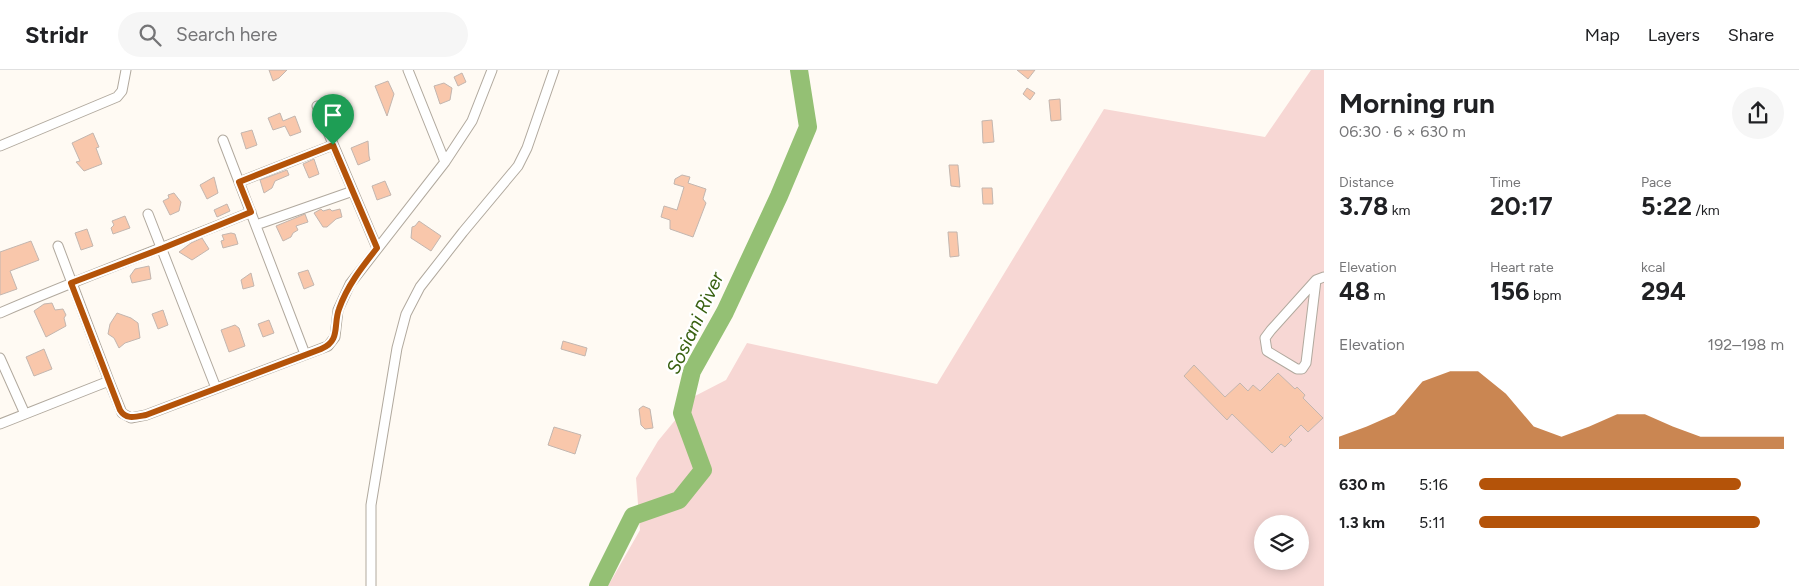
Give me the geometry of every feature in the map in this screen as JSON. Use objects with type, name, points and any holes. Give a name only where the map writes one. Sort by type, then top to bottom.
[{"type":"street","points":[[0,146],[118,97],[122,91],[126,70]]},
{"type":"street","points":[[408,70],[445,162]]},
{"type":"street","points":[[58,246],[120,410],[126,417],[146,415],[328,346],[334,337],[338,310],[350,284],[445,162],[472,121],[492,70]]},
{"type":"street","points":[[371,586],[371,504],[397,348],[406,314],[420,287],[518,166],[527,148],[554,70]]},
{"type":"street","points":[[317,106],[377,248]]},
{"type":"street","points":[[222,140],[305,354]]},
{"type":"street","points":[[239,182],[333,145]]},
{"type":"street","points":[[256,225],[353,191]]},
{"type":"street","points":[[0,313],[251,212]]},
{"type":"street","points":[[148,214],[163,248],[216,388]]},
{"type":"street","points":[[1320,279],[1306,363],[1302,369],[1297,369],[1267,351],[1265,338],[1320,279]]},
{"type":"street","points":[[0,358],[25,414]]},
{"type":"street","points":[[0,424],[109,381]]},
{"type":"shaded area","points":[[1311,70],[1324,70],[1324,586],[608,586],[640,530],[636,478],[658,441],[695,396],[726,380],[747,343],[937,384],[1104,109],[1265,137]]},
{"type":"building","points":[[269,70],[287,70],[273,81]]},
{"type":"building","points":[[1017,70],[1035,70],[1028,79]]},
{"type":"building","points":[[462,73],[466,82],[458,86],[454,77]]},
{"type":"building","points":[[388,81],[394,94],[387,116],[375,86]]},
{"type":"building","points":[[444,83],[452,88],[450,100],[440,104],[434,86]]},
{"type":"building","points":[[1027,88],[1035,93],[1030,100],[1023,94]]},
{"type":"building","points":[[1060,99],[1061,120],[1051,121],[1049,100]]},
{"type":"building","points":[[347,101],[353,116],[344,120],[337,105]]},
{"type":"building","points":[[280,113],[283,121],[295,116],[301,132],[290,136],[285,126],[273,130],[268,118]]},
{"type":"building","points":[[992,120],[994,142],[983,143],[982,121]]},
{"type":"building","points":[[252,130],[257,145],[246,149],[241,133]]},
{"type":"building","points":[[93,133],[99,147],[96,148],[102,164],[84,171],[76,162],[80,161],[72,143]]},
{"type":"building","points":[[368,141],[370,160],[358,165],[351,148]]},
{"type":"building","points":[[314,159],[319,174],[309,178],[303,164]]},
{"type":"building","points":[[949,165],[958,165],[960,187],[951,186]]},
{"type":"building","points":[[287,170],[289,175],[275,181],[272,188],[264,193],[260,180]]},
{"type":"building","points":[[682,175],[690,177],[688,183],[706,189],[703,199],[706,203],[693,237],[670,229],[670,220],[661,217],[664,206],[677,210],[684,187],[674,184],[675,179]]},
{"type":"building","points":[[214,177],[218,193],[207,199],[200,185]]},
{"type":"building","points":[[385,181],[391,195],[377,200],[372,186]]},
{"type":"building","points":[[982,188],[992,188],[993,204],[983,204]]},
{"type":"building","points":[[174,193],[181,202],[179,211],[170,215],[163,201],[169,198],[168,195]]},
{"type":"building","points":[[227,204],[230,211],[217,217],[214,210]]},
{"type":"building","points":[[321,209],[323,211],[330,209],[332,211],[340,209],[342,217],[336,219],[327,227],[323,227],[314,213]]},
{"type":"building","points":[[305,214],[308,222],[296,226],[298,230],[291,237],[283,241],[276,226]]},
{"type":"building","points":[[125,216],[130,228],[113,234],[111,228],[114,225],[112,221]]},
{"type":"building","points":[[419,221],[441,236],[431,251],[411,238],[412,227]]},
{"type":"building","points":[[87,229],[93,246],[81,250],[75,233]]},
{"type":"building","points":[[948,232],[957,232],[959,256],[950,257]]},
{"type":"building","points":[[235,234],[238,244],[223,248],[221,241],[224,240],[222,235]]},
{"type":"building","points":[[202,238],[209,249],[192,260],[179,252],[191,243]]},
{"type":"building","points":[[31,241],[39,260],[10,271],[17,289],[0,295],[0,252]]},
{"type":"building","points":[[149,266],[151,279],[132,283],[130,276],[135,269]]},
{"type":"building","points":[[308,270],[314,285],[304,289],[298,273]]},
{"type":"building","points":[[251,273],[254,286],[243,289],[241,280]]},
{"type":"building","points":[[52,303],[55,310],[63,309],[66,315],[64,318],[66,326],[46,337],[34,311],[44,304]]},
{"type":"building","points":[[163,310],[168,325],[158,329],[152,314]]},
{"type":"building","points":[[117,313],[131,318],[138,323],[140,338],[125,343],[119,348],[114,338],[108,334],[110,324]]},
{"type":"building","points":[[269,320],[274,333],[263,337],[258,324]]},
{"type":"building","points":[[235,325],[239,328],[245,346],[229,352],[221,330]]},
{"type":"building","points":[[563,341],[587,348],[585,356],[561,349]]},
{"type":"building","points":[[44,349],[52,369],[34,376],[26,357]]},
{"type":"building","points":[[1194,365],[1225,397],[1240,383],[1248,391],[1253,385],[1260,391],[1278,373],[1295,389],[1297,387],[1305,395],[1303,398],[1323,418],[1308,432],[1301,425],[1289,437],[1292,440],[1285,447],[1281,444],[1272,453],[1232,414],[1227,420],[1184,376]]},
{"type":"building","points":[[643,406],[650,409],[653,428],[645,429],[641,425],[639,409]]},
{"type":"building","points":[[554,427],[581,435],[575,454],[548,445]]},
{"type":"waterway","name":"Sosiani River","points":[[598,586],[633,516],[679,500],[703,470],[682,413],[692,371],[725,312],[779,196],[808,127],[799,70]]},
{"type":"route","points":[[333,145],[377,248],[350,284],[338,310],[334,337],[328,346],[146,415],[131,418],[122,414],[71,283],[251,212],[239,182],[333,145]]}]
